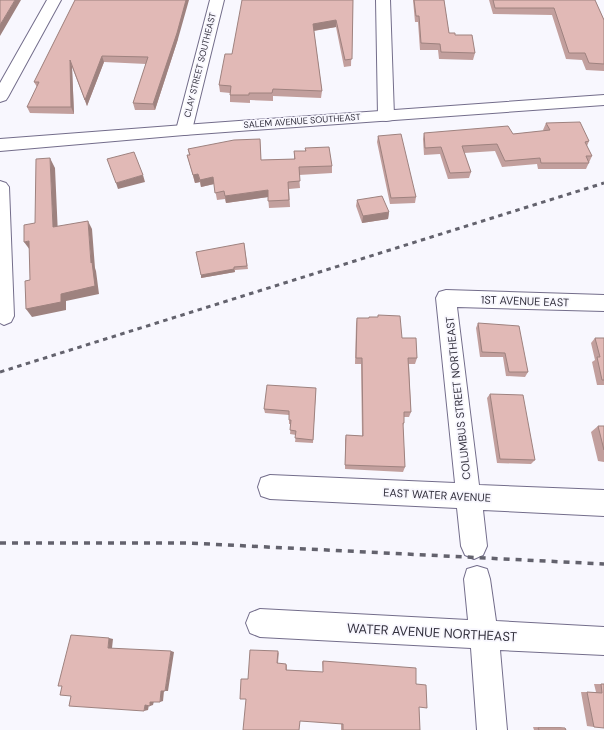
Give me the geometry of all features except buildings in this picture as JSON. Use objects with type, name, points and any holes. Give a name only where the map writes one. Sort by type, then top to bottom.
[{"type":"street","points":[[0,97],[54,0]]},
{"type":"street","name":"CLAY STREET SOUTHEAST","points":[[184,130],[217,0]]},
{"type":"street","points":[[383,0],[386,116]]},
{"type":"street","name":"SALEM AVENUE SOUTHEAST","points":[[0,145],[184,130],[604,100]]},
{"type":"street","points":[[0,187],[4,316]]},
{"type":"street","name":"1ST AVENUE EAST","points":[[446,298],[604,303]]},
{"type":"street","name":"COLUMBUS STREET NORTHEAST","points":[[446,298],[474,546]]},
{"type":"street","name":"EAST WATER AVENUE","points":[[270,487],[604,503]]},
{"type":"street","points":[[477,579],[484,635],[492,730]]},
{"type":"street","name":"WATER AVENUE NORTHEAST","points":[[260,623],[604,641]]},
{"type":"railway","points":[[0,372],[604,183]]},
{"type":"railway","points":[[0,543],[188,543],[604,564]]}]
